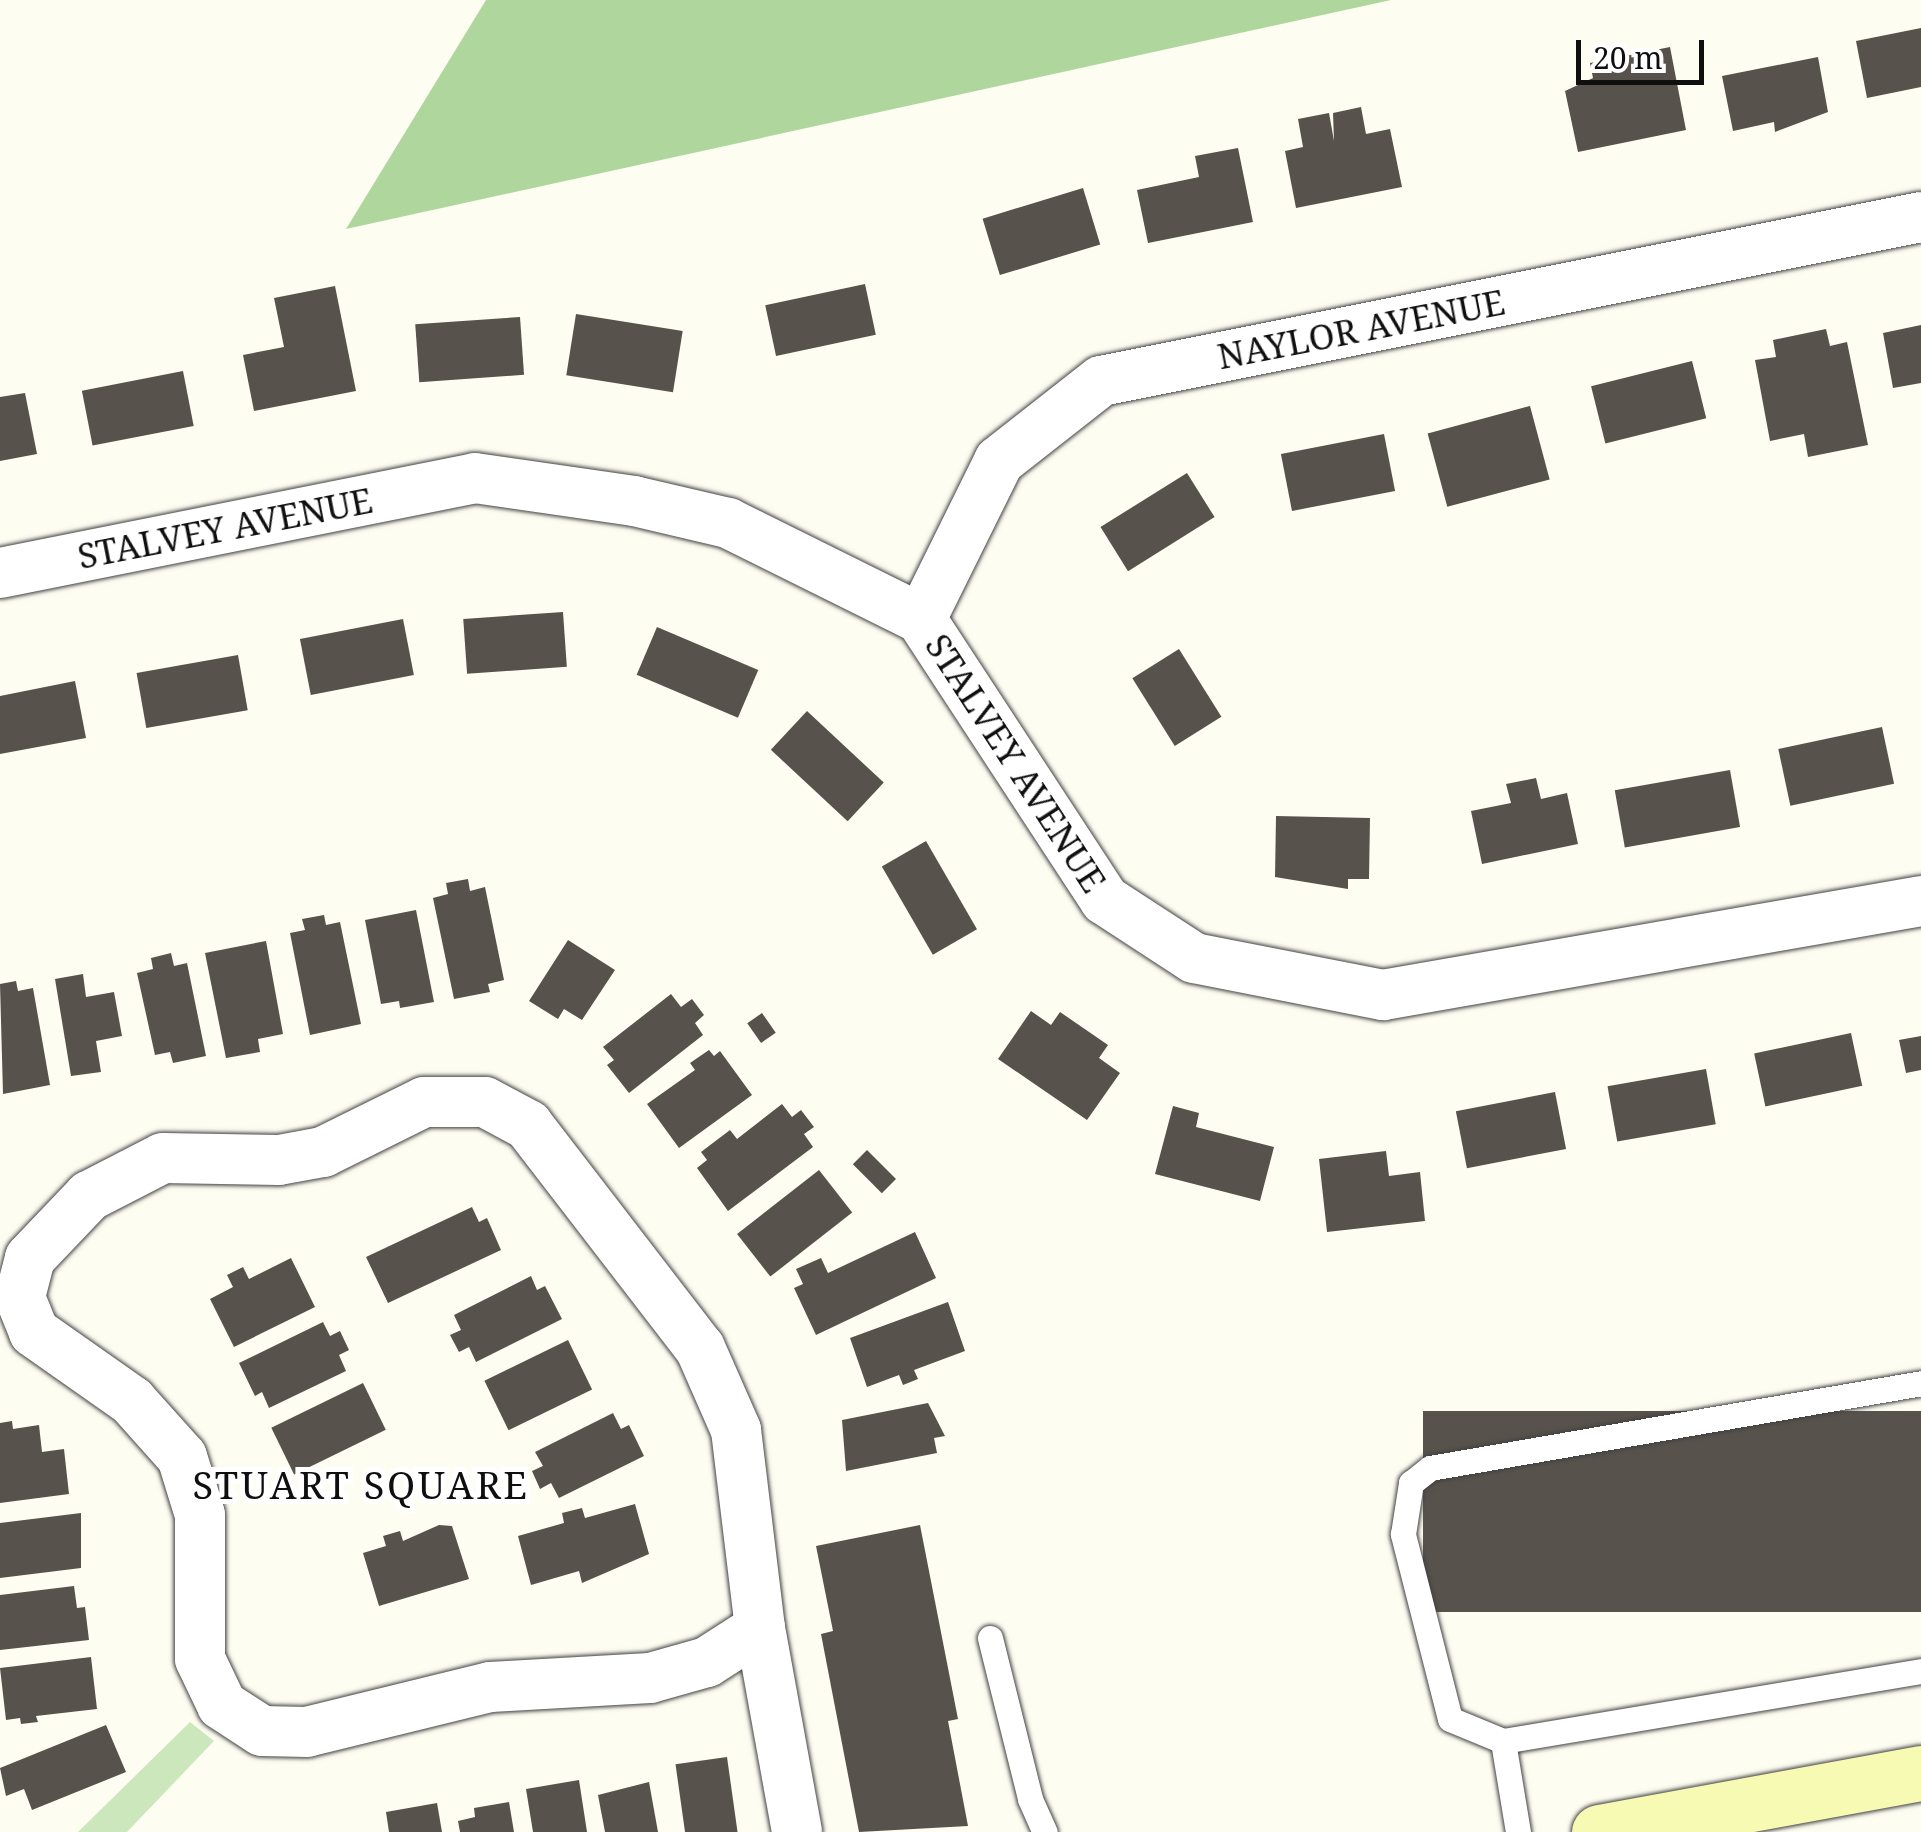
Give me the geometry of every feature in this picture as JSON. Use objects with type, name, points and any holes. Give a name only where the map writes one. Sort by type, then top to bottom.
[{"type":"street","name":"NAYLOR AVENUE","points":[[921,619],[999,460],[1101,380],[1921,217]]},
{"type":"street","name":"STALVEY AVENUE","points":[[0,573],[475,478],[634,500],[728,523],[921,619],[1105,900],[1194,958],[1383,995],[1921,901]]},
{"type":"street","points":[[760,1628],[707,1662],[650,1678],[490,1687],[307,1732],[262,1731],[222,1704],[200,1659],[200,1516],[182,1458],[132,1401],[34,1332],[20,1296],[30,1258],[89,1196],[163,1158],[279,1160],[324,1152],[424,1102],[485,1102],[528,1126],[700,1348],[736,1430],[760,1628],[797,1832]]},
{"type":"street","points":[[1599,1832],[1921,1773]]},
{"type":"lane","points":[[1921,1382],[1430,1468],[1411,1483],[1404,1534],[1450,1719],[1503,1741],[1921,1671]]},
{"type":"lane","points":[[990,1638],[1030,1799],[1045,1832]]},
{"type":"lane","points":[[1503,1741],[1518,1832]]},
{"type":"green space","points":[[486,0],[1391,0],[346,229]]},
{"type":"green space","points":[[190,1722],[214,1741],[127,1832],[78,1832]]},
{"type":"building","points":[[1921,28],[1921,87],[1867,98],[1856,41]]},
{"type":"building","points":[[1670,47],[1686,130],[1578,152],[1565,91],[1593,78],[1590,63]]},
{"type":"building","points":[[1818,57],[1828,112],[1775,132],[1774,122],[1733,131],[1722,76]]},
{"type":"building","points":[[1361,107],[1366,134],[1390,129],[1402,187],[1296,208],[1285,151],[1303,147],[1298,119],[1329,113],[1334,141],[1333,113]]},
{"type":"building","points":[[1238,148],[1253,222],[1148,243],[1137,190],[1199,177],[1195,156]]},
{"type":"building","points":[[1083,188],[1100,244],[1000,275],[983,219]]},
{"type":"building","points":[[865,284],[876,335],[776,356],[765,305]]},
{"type":"building","points":[[335,286],[356,391],[254,411],[243,355],[284,347],[274,298]]},
{"type":"building","points":[[576,314],[683,331],[673,392],[566,375]]},
{"type":"building","points":[[520,317],[524,375],[419,382],[415,324]]},
{"type":"building","points":[[1921,325],[1921,383],[1893,388],[1883,333]]},
{"type":"building","points":[[1826,329],[1830,346],[1847,342],[1868,445],[1808,457],[1804,434],[1770,441],[1755,360],[1776,357],[1773,340]]},
{"type":"building","points":[[1692,361],[1706,418],[1605,443],[1591,386]]},
{"type":"building","points":[[183,371],[194,426],[93,446],[82,391]]},
{"type":"building","points":[[25,393],[37,454],[0,461],[0,397]]},
{"type":"building","points":[[1530,406],[1550,479],[1447,507],[1428,433]]},
{"type":"building","points":[[1384,434],[1395,491],[1292,511],[1281,454]]},
{"type":"building","points":[[1187,473],[1215,517],[1128,571],[1100,527]]},
{"type":"building","points":[[563,612],[567,667],[467,674],[463,619]]},
{"type":"building","points":[[403,619],[414,675],[311,695],[300,639]]},
{"type":"building","points":[[657,627],[758,670],[738,718],[637,675]]},
{"type":"building","points":[[1179,649],[1221,717],[1175,746],[1132,678]]},
{"type":"building","points":[[238,655],[248,710],[146,728],[137,673]]},
{"type":"building","points":[[75,681],[86,738],[0,754],[0,696]]},
{"type":"building","points":[[807,711],[884,783],[848,821],[771,750]]},
{"type":"building","points":[[1882,727],[1894,784],[1790,806],[1778,749]]},
{"type":"building","points":[[1730,770],[1740,827],[1625,847],[1615,790]]},
{"type":"building","points":[[1536,778],[1541,799],[1567,793],[1578,844],[1482,864],[1471,811],[1511,803],[1506,784]]},
{"type":"building","points":[[1276,816],[1370,818],[1369,879],[1348,879],[1348,889],[1275,877]]},
{"type":"building","points":[[926,841],[977,929],[933,955],[882,866]]},
{"type":"building","points":[[468,879],[470,891],[485,887],[504,980],[488,984],[490,992],[454,999],[433,898],[448,894],[446,883]]},
{"type":"building","points":[[416,910],[434,1002],[400,1008],[399,1001],[381,1004],[365,920]]},
{"type":"building","points":[[324,915],[326,925],[340,922],[361,1024],[310,1035],[290,933],[305,930],[302,919]]},
{"type":"building","points":[[568,940],[615,970],[582,1020],[564,1009],[558,1019],[529,1001]]},
{"type":"building","points":[[266,941],[283,1034],[258,1039],[260,1052],[226,1058],[205,953]]},
{"type":"building","points":[[171,953],[174,966],[187,963],[206,1056],[173,1063],[170,1052],[155,1055],[137,973],[153,969],[151,958]]},
{"type":"building","points":[[83,974],[86,997],[114,992],[122,1036],[96,1041],[101,1072],[71,1076],[55,979]]},
{"type":"building","points":[[16,981],[18,991],[33,988],[50,1085],[3,1094],[0,984]]},
{"type":"building","points":[[671,994],[681,1007],[692,999],[704,1015],[695,1023],[703,1035],[629,1093],[607,1065],[614,1060],[603,1047]]},
{"type":"building","points":[[1031,1011],[1051,1025],[1060,1012],[1108,1045],[1099,1058],[1120,1073],[1087,1120],[998,1059]]},
{"type":"building","points":[[762,1013],[776,1033],[761,1043],[747,1023]]},
{"type":"building","points":[[1851,1033],[1862,1086],[1765,1106],[1754,1054]]},
{"type":"building","points":[[1921,1036],[1921,1070],[1906,1073],[1899,1040]]},
{"type":"building","points":[[709,1050],[714,1056],[720,1051],[752,1095],[679,1148],[647,1104],[695,1070],[690,1063]]},
{"type":"building","points":[[1706,1069],[1716,1124],[1617,1142],[1608,1086]]},
{"type":"building","points":[[1555,1092],[1566,1149],[1467,1168],[1456,1111]]},
{"type":"building","points":[[782,1104],[792,1117],[801,1110],[814,1127],[804,1134],[813,1147],[728,1211],[697,1168],[707,1160],[701,1152],[730,1130],[737,1139]]},
{"type":"building","points":[[1173,1106],[1199,1113],[1196,1127],[1274,1147],[1260,1201],[1155,1174]]},
{"type":"building","points":[[867,1150],[896,1179],[882,1193],[853,1164]]},
{"type":"building","points":[[1386,1151],[1389,1176],[1420,1172],[1425,1221],[1327,1232],[1319,1159]]},
{"type":"building","points":[[819,1170],[852,1213],[770,1277],[737,1234]]},
{"type":"building","points":[[472,1207],[479,1222],[487,1218],[501,1250],[388,1303],[366,1257]]},
{"type":"building","points":[[915,1232],[936,1278],[816,1335],[794,1288],[803,1284],[796,1269],[821,1258],[828,1273]]},
{"type":"building","points":[[291,1258],[315,1307],[234,1347],[210,1299],[233,1287],[227,1275],[243,1267],[249,1279]]},
{"type":"building","points":[[531,1276],[537,1290],[545,1286],[562,1319],[476,1362],[469,1347],[459,1352],[450,1335],[461,1330],[454,1315]]},
{"type":"building","points":[[948,1302],[965,1351],[914,1370],[918,1379],[903,1385],[899,1375],[867,1387],[850,1338]]},
{"type":"building","points":[[323,1322],[330,1336],[340,1331],[349,1350],[339,1355],[346,1371],[269,1408],[262,1392],[255,1396],[239,1363]]},
{"type":"building","points":[[568,1340],[592,1389],[509,1430],[484,1381]]},
{"type":"building","points":[[363,1383],[386,1430],[294,1474],[271,1428]]},
{"type":"building","points":[[928,1403],[945,1436],[934,1438],[937,1453],[846,1471],[842,1420]]},
{"type":"building","points":[[1423,1411],[1921,1411],[1921,1612],[1423,1612]]},
{"type":"building","points":[[613,1413],[621,1429],[629,1425],[644,1456],[559,1498],[551,1483],[540,1489],[532,1471],[543,1466],[535,1452]]},
{"type":"building","points":[[12,1421],[13,1429],[39,1425],[42,1452],[64,1449],[69,1494],[0,1503],[0,1423]]},
{"type":"building","points":[[635,1504],[649,1554],[582,1583],[579,1571],[531,1585],[518,1536],[564,1523],[562,1513],[582,1508],[585,1518]]},
{"type":"building","points":[[81,1513],[81,1568],[0,1578],[0,1523]]},
{"type":"building","points":[[439,1525],[452,1526],[469,1579],[379,1606],[363,1553],[386,1546],[383,1536],[400,1531],[403,1541]]},
{"type":"building","points":[[920,1525],[958,1719],[948,1721],[968,1826],[859,1832],[821,1634],[833,1631],[816,1546]]},
{"type":"building","points":[[74,1586],[77,1608],[85,1607],[89,1640],[0,1650],[0,1595]]},
{"type":"building","points":[[91,1657],[97,1709],[36,1716],[38,1722],[21,1724],[20,1718],[6,1720],[0,1668]]},
{"type":"building","points":[[106,1725],[126,1772],[32,1810],[24,1789],[6,1796],[0,1768]]},
{"type":"building","points":[[727,1757],[738,1832],[685,1832],[676,1764]]},
{"type":"building","points":[[579,1780],[587,1832],[533,1832],[526,1789]]},
{"type":"building","points":[[649,1782],[658,1832],[605,1832],[598,1795]]},
{"type":"building","points":[[509,1802],[514,1832],[460,1832],[458,1821],[475,1817],[474,1808]]},
{"type":"building","points":[[437,1803],[442,1832],[389,1832],[386,1812]]},
{"type":"district","name":"STUART SQUARE","points":[[361,1485]]}]
